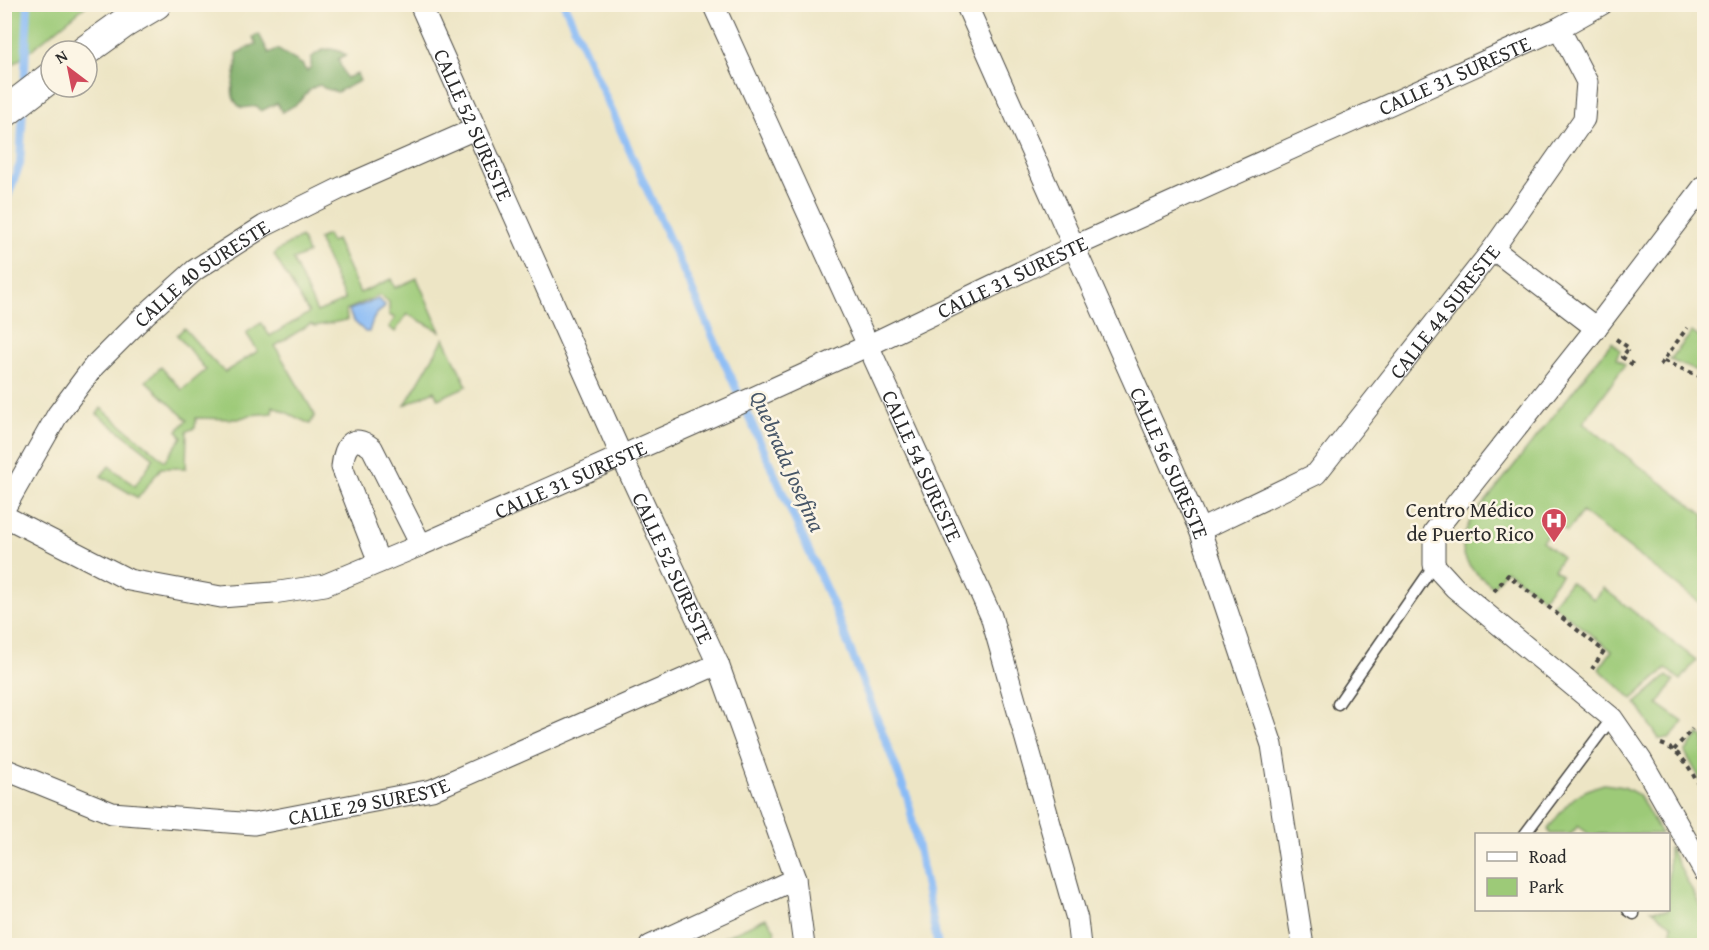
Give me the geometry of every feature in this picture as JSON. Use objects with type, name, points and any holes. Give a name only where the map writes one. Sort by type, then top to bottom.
[{"type":"street","points":[[99,41],[156,4]]},
{"type":"street","name":"CALLE 52 SURESTE","points":[[420,4],[622,457],[718,664],[795,879],[804,945]]},
{"type":"street","name":"CALLE 54 SURESTE","points":[[713,4],[991,616],[1077,919],[1080,945]]},
{"type":"street","name":"CALLE 56 SURESTE","points":[[966,4],[1200,530],[1272,745],[1303,945]]},
{"type":"street","name":"CALLE 31 SURESTE","points":[[4,516],[129,580],[221,597],[273,593],[325,585],[758,396],[1073,247],[1559,28],[1602,4]]},
{"type":"street","name":"CALLE 44 SURESTE","points":[[1200,530],[1316,474],[1493,249],[1584,118],[1587,82],[1559,28]]},
{"type":"street","points":[[4,113],[39,85]]},
{"type":"street","name":"CALLE 40 SURESTE","points":[[4,509],[58,414],[94,366],[145,315],[195,270],[264,226],[343,187],[475,129]]},
{"type":"street","points":[[1704,186],[1603,331],[1434,532],[1434,565],[1455,588],[1612,718],[1641,760],[1704,872]]},
{"type":"street","points":[[1493,249],[1603,331]]},
{"type":"street","points":[[379,562],[342,467],[344,453],[349,444],[356,441],[365,442],[372,448],[421,545]]},
{"type":"street","name":"CALLE 29 SURESTE","points":[[4,769],[112,813],[254,824],[432,790],[718,664]]},
{"type":"street","points":[[650,945],[795,879]]},
{"type":"lane","points":[[1338,705],[1434,565]]},
{"type":"lane","points":[[1528,833],[1612,718]]},
{"type":"path","points":[[1660,365],[1687,328]]},
{"type":"path","points":[[1603,331],[1629,348],[1622,357],[1636,368]]},
{"type":"path","points":[[1664,360],[1704,378]]},
{"type":"path","points":[[1486,586],[1493,592],[1508,575],[1587,637],[1604,651],[1592,669],[1599,675]]},
{"type":"path","points":[[1674,750],[1692,729]]},
{"type":"path","points":[[1657,743],[1670,747],[1683,758],[1704,796]]},
{"type":"green space","points":[[5,4],[87,4],[45,39],[39,39],[39,44],[5,71]]},
{"type":"green space","points":[[259,34],[269,53],[277,49],[303,65],[307,71],[311,67],[311,58],[319,52],[332,49],[341,52],[346,55],[338,59],[346,78],[357,74],[360,81],[337,92],[320,85],[314,87],[300,101],[282,112],[277,103],[261,111],[257,106],[242,108],[236,103],[232,90],[237,53],[256,44],[253,37]]},
{"type":"green space","points":[[327,235],[331,242],[336,240],[360,293],[391,279],[395,288],[417,278],[440,331],[407,314],[395,332],[389,327],[395,318],[389,315],[389,302],[380,295],[346,310],[347,320],[315,326],[310,324],[275,346],[315,415],[310,424],[273,406],[272,413],[250,415],[238,419],[196,418],[195,428],[187,431],[186,468],[161,468],[138,498],[101,476],[109,466],[135,486],[154,458],[97,414],[101,408],[165,461],[182,437],[177,431],[187,420],[146,381],[161,367],[182,390],[206,370],[177,335],[184,328],[225,372],[258,351],[246,333],[261,323],[270,336],[309,313],[274,255],[277,251],[301,237],[308,253],[293,260],[317,312],[345,300],[318,239]]},
{"type":"green space","points":[[1692,332],[1704,341],[1704,374],[1670,360]]},
{"type":"green space","points":[[444,338],[467,386],[438,399],[434,391],[405,405]]},
{"type":"green space","points":[[1612,342],[1620,350],[1616,358],[1625,365],[1583,423],[1704,515],[1704,606],[1582,512],[1567,532],[1556,523],[1542,541],[1562,557],[1554,569],[1561,575],[1543,598],[1506,570],[1493,587],[1472,569],[1465,558],[1463,542],[1470,521]]},
{"type":"green space","points":[[1570,582],[1594,599],[1603,588],[1696,660],[1681,680],[1666,669],[1632,699],[1599,669],[1612,651],[1552,604]]},
{"type":"green space","points":[[1667,676],[1674,681],[1658,704],[1683,722],[1669,739],[1659,739],[1636,703]]},
{"type":"green space","points":[[1699,734],[1704,738],[1704,786],[1685,752]]},
{"type":"green space","points":[[1604,784],[1624,787],[1639,795],[1660,833],[1588,833],[1578,826],[1572,833],[1550,833],[1548,829],[1571,800],[1593,787]]},
{"type":"green space","points":[[1670,849],[1704,913],[1704,945],[1692,945],[1671,931],[1672,925],[1652,911],[1670,911]]},
{"type":"green space","points":[[766,918],[774,928],[777,945],[707,945]]},
{"type":"water","points":[[378,299],[385,305],[375,316],[369,332],[365,332],[354,321],[349,310]]},
{"type":"waterway","points":[[24,89],[28,4]]},
{"type":"waterway","name":"Quebrada Josefina","points":[[564,4],[833,605],[908,799],[938,946]]},
{"type":"waterway","points":[[4,206],[20,164],[23,108]]},
{"type":"place","name":"Centro Médico de Puerto Rico","points":[[1554,544]]}]
